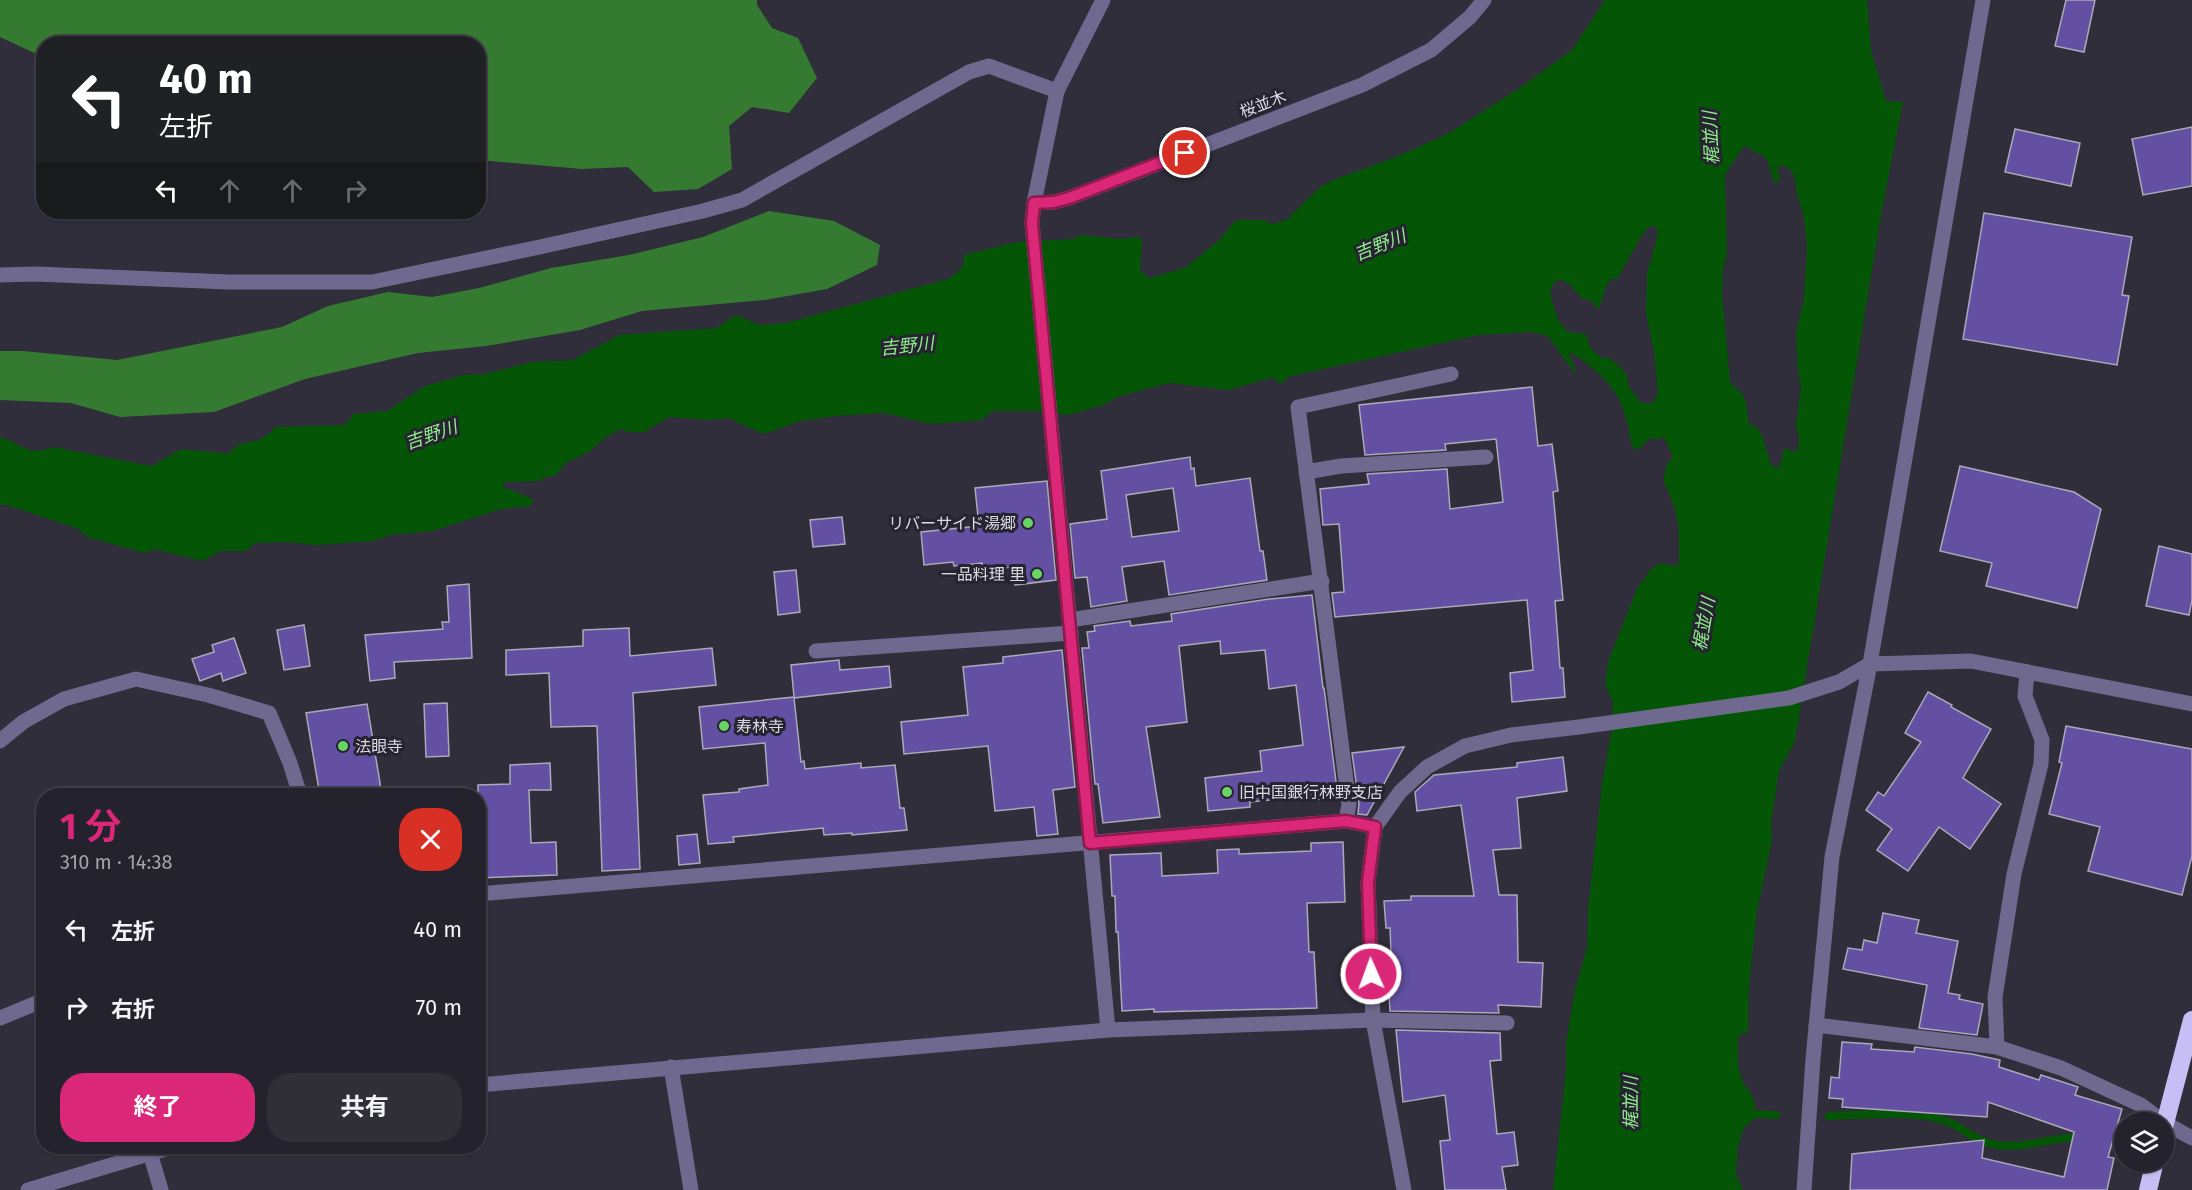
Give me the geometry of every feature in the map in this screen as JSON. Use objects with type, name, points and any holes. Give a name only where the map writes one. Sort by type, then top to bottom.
[{"type":"highway","points":[[2168,1112],[2192,1020]]},
{"type":"highway","points":[[2148,1190],[2153,1172]]},
{"type":"street","points":[[1103,0],[1057,91],[1032,223],[1108,1030]]},
{"type":"street","name":"桜並木","points":[[1034,203],[1054,202],[1069,198],[1362,85],[1431,50],[1470,17],[1484,0]]},
{"type":"street","points":[[1804,1190],[1815,1025],[1832,857],[1870,664],[1983,0]]},
{"type":"street","points":[[0,274],[228,282],[372,282],[647,223],[742,200],[969,72],[989,66],[1057,91]]},
{"type":"street","points":[[1346,821],[1349,804],[1298,407],[1451,374]]},
{"type":"street","points":[[1306,472],[1341,466],[1486,457]]},
{"type":"street","points":[[816,651],[1070,627],[1322,581]]},
{"type":"street","points":[[1404,1190],[1373,1020],[1368,882],[1375,827],[1400,792],[1427,767],[1465,746],[1511,735],[1789,698],[1839,682],[1870,664],[1971,661],[2192,704]]},
{"type":"street","points":[[1997,1047],[1995,997],[2014,874],[2041,764],[2042,740],[2025,696],[2027,672]]},
{"type":"street","points":[[0,741],[23,722],[64,699],[136,679],[208,695],[269,713],[298,788]]},
{"type":"street","points":[[486,893],[1346,821],[1375,827]]},
{"type":"street","points":[[0,1018],[36,1003]]},
{"type":"street","points":[[486,1084],[1108,1030],[1373,1020],[1507,1023]]},
{"type":"street","points":[[1815,1025],[1997,1047],[2061,1068],[2141,1106],[2148,1112]]},
{"type":"street","points":[[671,1067],[691,1190]]},
{"type":"street","points":[[2174,1131],[2192,1138]]},
{"type":"street","points":[[28,1190],[147,1154]]},
{"type":"street","points":[[150,1154],[161,1190]]},
{"type":"shaded area","points":[[0,0],[757,0],[757,5],[772,28],[798,38],[817,78],[789,113],[752,107],[729,126],[732,169],[698,189],[654,192],[628,167],[582,169],[486,161],[486,36],[36,36],[36,54],[0,37]]},
{"type":"shaded area","points":[[769,211],[834,221],[880,245],[877,265],[827,289],[765,300],[642,311],[580,330],[486,346],[418,353],[305,379],[214,412],[120,417],[71,403],[0,400],[0,351],[117,360],[282,327],[328,306],[388,292],[432,297],[479,288],[551,268],[629,255],[703,237]]},
{"type":"water","points":[[1605,0],[1867,0],[1871,51],[1886,101],[1903,102],[1880,221],[1795,741],[1779,771],[1771,823],[1772,841],[1757,911],[1749,986],[1748,1032],[1739,1035],[1738,1066],[1741,1078],[1753,1098],[1755,1110],[1778,1111],[1780,1116],[1778,1119],[1755,1118],[1744,1128],[1738,1146],[1736,1175],[1743,1190],[1553,1190],[1566,1070],[1566,1042],[1575,990],[1587,948],[1588,909],[1602,784],[1611,734],[1613,703],[1605,684],[1608,662],[1637,589],[1651,569],[1660,563],[1674,566],[1679,564],[1679,551],[1676,512],[1663,481],[1667,463],[1673,457],[1664,437],[1654,440],[1650,438],[1638,450],[1632,447],[1621,403],[1610,385],[1587,363],[1568,352],[1576,372],[1573,371],[1548,336],[1529,332],[1478,335],[1287,377],[1279,384],[1274,377],[1228,390],[1169,383],[1117,397],[1103,405],[1068,415],[1035,411],[992,411],[982,420],[931,424],[884,413],[835,416],[800,421],[765,434],[730,418],[709,420],[669,417],[644,432],[628,432],[620,429],[602,440],[592,450],[566,463],[555,476],[545,477],[540,481],[504,482],[503,487],[533,499],[531,506],[501,509],[432,531],[390,535],[373,541],[316,545],[286,542],[254,543],[247,551],[221,551],[203,561],[155,549],[145,553],[87,537],[79,529],[7,505],[0,505],[0,437],[30,450],[37,451],[53,447],[151,466],[182,449],[228,454],[243,443],[259,440],[275,427],[344,425],[353,414],[387,411],[425,386],[464,375],[484,374],[533,362],[573,360],[619,335],[716,328],[736,315],[760,325],[786,323],[948,279],[960,269],[964,255],[1017,242],[1073,239],[1082,235],[1119,239],[1139,237],[1142,240],[1140,270],[1149,278],[1185,268],[1219,240],[1236,220],[1261,220],[1273,224],[1286,220],[1320,187],[1401,155],[1451,132],[1524,85],[1572,50]],"holes":[[[1747,146],[1765,157],[1774,181],[1780,182],[1778,166],[1782,165],[1791,170],[1803,212],[1807,244],[1804,300],[1796,332],[1798,373],[1801,385],[1796,427],[1799,443],[1795,452],[1784,448],[1780,465],[1777,468],[1771,465],[1763,438],[1757,427],[1749,424],[1743,395],[1730,382],[1722,292],[1723,269],[1727,254],[1725,175],[1742,149]],[[1650,226],[1656,227],[1658,233],[1647,274],[1646,313],[1654,352],[1658,393],[1653,403],[1641,403],[1629,387],[1626,373],[1611,359],[1601,357],[1591,349],[1586,335],[1570,332],[1564,327],[1556,312],[1550,290],[1557,280],[1563,281],[1572,286],[1581,297],[1591,300],[1597,308],[1600,308],[1605,289],[1611,279],[1617,279],[1642,235]]]},
{"type":"building","points":[[2066,0],[2095,0],[2084,52],[2055,46]]},
{"type":"building","points":[[2192,127],[2192,186],[2143,195],[2132,139]]},
{"type":"building","points":[[2015,129],[2080,143],[2071,186],[2005,172]]},
{"type":"building","points":[[1984,213],[2132,237],[2122,295],[2129,296],[2117,365],[1963,339]]},
{"type":"building","points":[[1532,387],[1538,446],[1552,444],[1558,491],[1553,492],[1563,600],[1555,601],[1560,668],[1563,668],[1565,697],[1512,702],[1510,673],[1533,670],[1527,600],[1335,617],[1332,593],[1344,592],[1339,524],[1323,525],[1320,489],[1369,484],[1367,474],[1447,469],[1450,509],[1503,502],[1496,439],[1445,444],[1446,450],[1365,455],[1359,405]]},
{"type":"building","points":[[1190,457],[1196,486],[1250,478],[1260,551],[1263,551],[1267,580],[1169,595],[1164,561],[1122,567],[1127,601],[1091,607],[1087,577],[1075,578],[1070,524],[1107,519],[1101,471]],"holes":[[[1173,488],[1179,531],[1132,537],[1126,495]]]},
{"type":"building","points":[[1960,466],[2074,492],[2101,509],[2077,608],[1986,586],[1992,563],[1940,551]]},
{"type":"building","points":[[1047,481],[1056,580],[1015,585],[1013,567],[983,570],[982,563],[954,566],[953,562],[924,565],[921,532],[979,526],[975,488]]},
{"type":"building","points":[[842,517],[845,544],[813,547],[810,520]]},
{"type":"building","points":[[2159,546],[2192,554],[2192,600],[2189,615],[2146,606]]},
{"type":"building","points":[[796,570],[800,612],[778,615],[774,572]]},
{"type":"building","points":[[469,584],[472,658],[394,662],[395,678],[370,681],[365,635],[443,629],[442,622],[449,622],[447,586]]},
{"type":"building","points":[[1312,595],[1338,797],[1309,800],[1308,796],[1250,802],[1250,807],[1208,811],[1205,778],[1262,771],[1260,751],[1303,745],[1296,685],[1269,689],[1265,650],[1221,654],[1220,641],[1179,646],[1187,722],[1146,727],[1160,817],[1103,823],[1098,784],[1095,784],[1082,648],[1089,648],[1087,632],[1095,631],[1094,626],[1130,621],[1131,626],[1172,621],[1171,614]]},
{"type":"building","points":[[304,625],[310,666],[284,670],[277,630]]},
{"type":"building","points":[[629,628],[630,656],[712,648],[716,685],[633,693],[640,869],[602,871],[597,726],[551,727],[549,673],[506,675],[506,650],[583,646],[583,630]]},
{"type":"building","points":[[234,638],[246,673],[223,681],[221,673],[200,681],[192,659],[214,652],[212,645]]},
{"type":"building","points":[[1062,650],[1075,787],[1053,790],[1058,834],[1037,836],[1034,807],[995,811],[988,746],[904,754],[901,722],[968,715],[963,667],[1003,663],[1003,657]]},
{"type":"building","points":[[839,660],[840,670],[889,666],[891,687],[794,698],[801,762],[804,761],[805,769],[861,763],[861,768],[895,765],[900,808],[904,808],[907,830],[824,835],[823,828],[733,837],[734,842],[708,844],[703,795],[739,792],[739,789],[768,785],[765,743],[703,749],[699,707],[794,697],[791,665]]},
{"type":"building","points":[[1928,692],[1991,729],[1963,778],[2001,804],[1970,849],[1939,827],[1908,871],[1877,850],[1892,829],[1866,810],[1878,792],[1884,796],[1921,742],[1905,733]]},
{"type":"building","points":[[447,703],[449,756],[426,757],[424,704]]},
{"type":"building","name":"法眼寺","points":[[367,704],[381,788],[319,788],[306,713]]},
{"type":"building","points":[[2066,726],[2192,749],[2192,856],[2182,895],[2088,871],[2100,827],[2049,814],[2062,763],[2059,762]]},
{"type":"building","points":[[1404,747],[1367,815],[1358,814],[1359,803],[1352,753]]},
{"type":"building","points":[[1563,757],[1567,791],[1517,798],[1521,848],[1493,850],[1499,895],[1517,895],[1518,962],[1543,963],[1541,1007],[1498,1005],[1499,1013],[1390,1011],[1388,978],[1392,978],[1390,928],[1386,928],[1384,901],[1411,900],[1411,896],[1474,896],[1461,805],[1417,811],[1415,792],[1434,775],[1517,767],[1517,763]]},
{"type":"building","points":[[550,763],[551,790],[529,790],[531,843],[556,842],[557,875],[486,878],[486,788],[478,788],[478,785],[510,784],[510,765]]},
{"type":"building","points":[[697,834],[700,863],[679,865],[677,836]]},
{"type":"building","points":[[1343,842],[1345,902],[1307,903],[1309,952],[1314,952],[1317,1008],[1122,1011],[1118,932],[1116,932],[1115,896],[1112,896],[1110,855],[1161,853],[1162,876],[1218,873],[1217,850],[1239,849],[1239,854],[1311,851],[1311,843]]},
{"type":"building","points":[[1883,913],[1919,920],[1916,933],[1958,941],[1948,993],[1960,995],[1959,999],[1983,1004],[1977,1035],[1919,1028],[1927,985],[1843,969],[1848,948],[1862,950],[1864,940],[1877,943]]},
{"type":"building","points":[[1396,1030],[1500,1033],[1501,1060],[1490,1061],[1497,1134],[1514,1132],[1518,1165],[1502,1167],[1506,1190],[1445,1190],[1440,1141],[1450,1140],[1445,1095],[1403,1102]]},
{"type":"building","points":[[1842,1042],[1872,1044],[1871,1049],[1914,1052],[1915,1047],[1972,1054],[2000,1060],[1999,1067],[2039,1080],[2041,1075],[2078,1087],[2075,1095],[2122,1109],[2121,1112],[2114,1112],[2114,1136],[2108,1157],[2114,1158],[2107,1190],[1850,1190],[1852,1154],[1984,1140],[1982,1158],[2064,1177],[2074,1132],[1988,1102],[1987,1117],[1842,1107],[1843,1099],[1829,1098],[1831,1077],[1839,1078]]},
{"type":"waterway","points":[[1829,1116],[1887,1114],[1931,1117],[1949,1122],[1985,1142],[2003,1146],[2083,1137]]},
{"type":"waterway","points":[[2102,1140],[2114,1143]]},
{"type":"place","name":"リバーサイド湯郷","points":[[1028,523]]},
{"type":"place","name":"一品料理 里","points":[[1037,574]]},
{"type":"place","name":"寿林寺","points":[[724,726]]},
{"type":"place","name":"法眼寺","points":[[343,746]]},
{"type":"place","name":"旧中国銀行林野支店","points":[[1227,792]]},
{"type":"route","points":[[1185,153],[1069,198],[1054,202],[1034,203],[1032,223],[1090,843],[1346,821],[1375,827],[1368,882],[1371,974]]},
{"type":"water label","name":"梶並川","points":[[1711,138]]},
{"type":"water label","name":"吉野川","points":[[1380,245]]},
{"type":"water label","name":"吉野川","points":[[907,346]]},
{"type":"water label","name":"吉野川","points":[[431,435]]},
{"type":"water label","name":"梶並川","points":[[1704,624]]},
{"type":"water label","name":"梶並川","points":[[1631,1103]]}]
